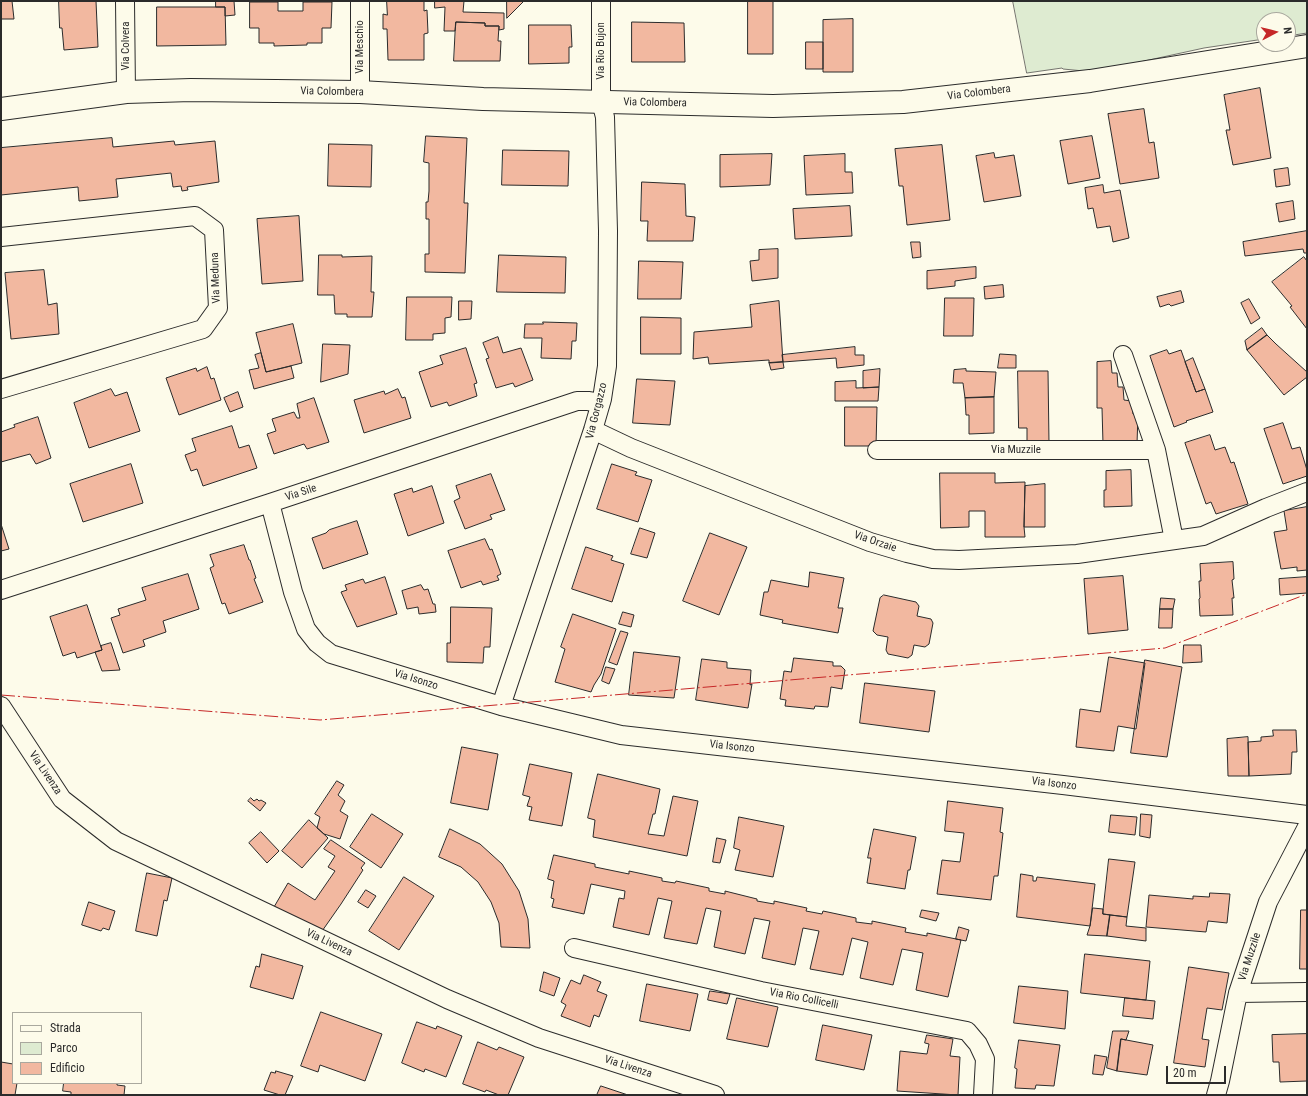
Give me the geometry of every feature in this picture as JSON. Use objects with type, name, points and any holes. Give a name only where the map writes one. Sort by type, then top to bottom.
[{"type":"street","name":"Via Colvera","points":[[125,1],[126,92]]},
{"type":"street","name":"Via Meschio","points":[[360,1],[360,92]]},
{"type":"street","name":"Via Rio Bujon","points":[[601,1],[601,102]]},
{"type":"street","name":"Via Colombera","points":[[1,109],[126,92],[199,90],[360,92],[483,99],[773,106],[903,102],[1090,81],[1307,46]]},
{"type":"street","name":"Via Gorgazzo","points":[[501,706],[601,403],[607,366],[608,231],[605,117],[601,102]]},
{"type":"street","name":"Via Meduna","points":[[1,237],[195,216],[214,230],[218,308],[203,329],[1,389]]},
{"type":"street","points":[[1123,355],[1156,450],[1174,540],[1203,536],[1266,508],[1307,492]]},
{"type":"street","name":"Via Sile","points":[[1,590],[270,503],[577,401],[601,403]]},
{"type":"street","name":"Via Orzaie","points":[[593,430],[631,448],[870,542],[933,559],[959,560],[1077,554],[1174,540]]},
{"type":"street","name":"Via Muzzile","points":[[877,450],[1156,450]]},
{"type":"street","name":"Via Isonzo","points":[[270,503],[293,592],[306,629],[317,643],[331,654],[501,706],[621,735],[1063,785],[1307,815]]},
{"type":"street","name":"Via Livenza","points":[[1,706],[62,799],[116,841],[447,999],[539,1038],[715,1095]]},
{"type":"street","name":"Via Muzzile","points":[[1216,1095],[1238,993],[1268,902],[1307,827]]},
{"type":"street","name":"Via Rio Collicelli","points":[[574,948],[761,991],[968,1031],[978,1044],[985,1059],[983,1095]]},
{"type":"street","points":[[1238,993],[1307,992]]},
{"type":"green space","points":[[1013,1],[1307,1],[1307,33],[1296,35],[1296,12],[1256,12],[1256,40],[1204,48],[1117,67],[1084,71],[1062,68],[1027,73]]},
{"type":"building","points":[[1,1],[12,1],[14,19],[1,19]]},
{"type":"building","points":[[59,1],[96,1],[98,47],[64,50],[62,28],[60,28]]},
{"type":"building","points":[[216,1],[234,1],[235,15],[225,16],[225,7],[216,7]]},
{"type":"building","points":[[387,1],[424,1],[424,11],[427,10],[428,33],[424,34],[424,60],[388,60],[387,29],[383,29],[383,14],[387,15]]},
{"type":"building","points":[[435,1],[464,1],[463,12],[504,13],[504,29],[499,30],[499,26],[485,26],[485,23],[456,22],[455,31],[444,31],[445,7],[435,8]]},
{"type":"building","points":[[507,1],[524,1],[507,18]]},
{"type":"building","points":[[748,1],[773,1],[773,54],[748,54]]},
{"type":"building","points":[[250,2],[278,2],[278,11],[303,11],[303,2],[332,2],[331,28],[322,28],[322,43],[274,46],[274,43],[259,43],[259,28],[250,28]]},
{"type":"building","points":[[157,7],[225,7],[226,45],[157,46]]},
{"type":"building","points":[[853,19],[853,72],[823,72],[823,20]]},
{"type":"building","points":[[456,22],[485,23],[485,26],[499,26],[498,41],[501,41],[500,61],[454,61]]},
{"type":"building","points":[[632,22],[684,23],[685,62],[632,62]]},
{"type":"building","points":[[529,25],[571,25],[572,47],[569,47],[569,63],[529,64]]},
{"type":"building","points":[[806,42],[823,42],[823,69],[806,69]]},
{"type":"building","points":[[1260,88],[1271,158],[1233,165],[1226,130],[1230,130],[1224,95]]},
{"type":"building","points":[[1144,109],[1149,143],[1154,142],[1159,178],[1120,184],[1108,114]]},
{"type":"building","points":[[426,136],[467,138],[464,203],[468,203],[465,273],[425,272],[425,254],[429,254],[429,219],[426,219],[426,202],[428,202],[429,191],[429,163],[424,162]]},
{"type":"building","points":[[1092,136],[1100,178],[1068,184],[1060,141]]},
{"type":"building","points":[[112,138],[113,147],[174,141],[175,145],[215,141],[219,182],[187,187],[188,190],[182,191],[181,186],[173,187],[171,173],[116,179],[118,197],[79,201],[78,187],[1,195],[1,148]]},
{"type":"building","points":[[329,144],[372,145],[371,187],[328,186]]},
{"type":"building","points":[[942,145],[950,220],[907,225],[903,186],[899,186],[895,149]]},
{"type":"building","points":[[503,150],[569,151],[568,186],[502,185]]},
{"type":"building","points":[[994,153],[995,158],[1014,155],[1021,196],[984,202],[976,156]]},
{"type":"building","points":[[772,154],[770,185],[720,187],[720,155]]},
{"type":"building","points":[[845,154],[845,172],[852,172],[853,193],[806,195],[804,156]]},
{"type":"building","points":[[1288,168],[1290,185],[1276,187],[1274,170]]},
{"type":"building","points":[[642,182],[685,184],[686,216],[695,217],[693,241],[647,241],[648,221],[641,221]]},
{"type":"building","points":[[1103,185],[1104,193],[1120,190],[1129,238],[1113,242],[1110,226],[1097,228],[1093,208],[1088,209],[1085,188]]},
{"type":"building","points":[[1293,201],[1295,219],[1279,222],[1276,204]]},
{"type":"building","points":[[850,206],[852,236],[795,239],[793,209]]},
{"type":"building","points":[[299,216],[303,281],[262,284],[257,219]]},
{"type":"building","points":[[1307,231],[1307,253],[1304,253],[1303,249],[1245,256],[1243,242]]},
{"type":"building","points":[[911,242],[920,242],[921,257],[913,258]]},
{"type":"building","points":[[778,249],[778,278],[752,281],[750,261],[759,260],[759,250]]},
{"type":"building","points":[[319,255],[342,255],[342,257],[372,256],[371,292],[374,292],[372,317],[347,317],[347,314],[335,314],[334,295],[318,295]]},
{"type":"building","points":[[499,255],[566,257],[565,293],[497,292]]},
{"type":"building","points":[[1304,257],[1307,261],[1307,329],[1290,307],[1292,306],[1272,282]]},
{"type":"building","points":[[639,261],[683,262],[681,299],[638,299]]},
{"type":"building","points":[[976,267],[976,278],[955,281],[955,286],[927,289],[927,271]]},
{"type":"building","points":[[44,270],[48,305],[57,303],[59,334],[11,339],[5,273]]},
{"type":"building","points":[[1003,285],[1004,297],[985,299],[984,287]]},
{"type":"building","points":[[1181,291],[1184,302],[1171,306],[1169,304],[1160,307],[1157,297]]},
{"type":"building","points":[[407,297],[452,297],[451,317],[445,318],[445,333],[433,334],[433,340],[406,340]]},
{"type":"building","points":[[945,298],[974,298],[973,336],[944,336]]},
{"type":"building","points":[[1249,299],[1260,318],[1251,324],[1241,303]]},
{"type":"building","points":[[459,301],[472,301],[471,319],[459,320]]},
{"type":"building","points":[[779,301],[783,362],[769,363],[769,360],[709,364],[708,357],[693,359],[694,332],[752,327],[750,305]]},
{"type":"building","points":[[641,317],[681,318],[681,354],[641,354]]},
{"type":"building","points":[[543,322],[577,323],[576,341],[572,341],[571,359],[541,358],[542,338],[524,338],[525,324],[543,324]]},
{"type":"building","points":[[293,324],[302,363],[266,372],[256,333]]},
{"type":"building","points":[[1262,328],[1267,335],[1247,350],[1245,341]]},
{"type":"building","points":[[1267,335],[1307,372],[1307,377],[1284,395],[1247,350]]},
{"type":"building","points":[[498,337],[503,353],[521,348],[533,380],[515,387],[513,383],[496,388],[486,359],[489,358],[483,343]]},
{"type":"building","points":[[323,344],[350,345],[348,374],[321,382]]},
{"type":"building","points":[[855,347],[855,355],[864,355],[864,365],[837,368],[836,358],[783,362],[782,355]]},
{"type":"building","points":[[466,348],[477,383],[474,384],[477,396],[449,406],[447,402],[431,407],[419,372],[443,364],[440,356]]},
{"type":"building","points":[[1167,350],[1169,354],[1181,350],[1196,392],[1205,389],[1213,412],[1186,421],[1187,422],[1174,427],[1150,356]]},
{"type":"building","points":[[261,353],[266,372],[291,366],[294,378],[254,389],[249,370],[259,368],[255,355]]},
{"type":"building","points":[[1000,354],[1016,355],[1016,368],[998,368]]},
{"type":"building","points":[[1193,358],[1205,389],[1196,392],[1185,362]]},
{"type":"building","points":[[1111,361],[1112,373],[1117,373],[1118,387],[1123,387],[1124,400],[1132,401],[1133,414],[1138,414],[1137,444],[1103,444],[1102,408],[1097,408],[1097,362]]},
{"type":"building","points":[[783,362],[784,368],[771,370],[769,363]]},
{"type":"building","points":[[207,367],[211,379],[214,378],[221,400],[179,415],[166,378],[196,368],[197,371]]},
{"type":"building","points":[[880,369],[879,387],[863,388],[863,371]]},
{"type":"building","points":[[966,369],[966,371],[996,372],[994,397],[965,398],[963,383],[953,383],[954,370]]},
{"type":"building","points":[[1018,371],[1048,371],[1049,443],[1027,444],[1027,428],[1019,428]]},
{"type":"building","points":[[637,379],[675,381],[670,425],[633,423]]},
{"type":"building","points":[[856,381],[856,388],[879,387],[878,401],[835,401],[835,382]]},
{"type":"building","points":[[111,389],[115,396],[127,392],[140,431],[89,448],[74,403]]},
{"type":"building","points":[[398,389],[402,398],[405,397],[411,418],[364,433],[354,400],[384,391],[385,394]]},
{"type":"building","points":[[238,392],[243,407],[230,412],[224,398]]},
{"type":"building","points":[[994,397],[994,433],[969,434],[969,415],[966,415],[965,398]]},
{"type":"building","points":[[314,398],[329,442],[307,449],[304,444],[274,454],[267,434],[276,431],[272,419],[294,412],[297,418],[300,418],[297,404]]},
{"type":"building","points":[[845,407],[877,407],[876,446],[845,446]]},
{"type":"building","points":[[38,417],[51,458],[36,464],[30,454],[1,462],[1,432],[15,427],[14,425]]},
{"type":"building","points":[[1283,423],[1292,449],[1300,447],[1307,470],[1307,476],[1283,484],[1264,429]]},
{"type":"building","points":[[232,426],[239,448],[249,445],[257,468],[203,486],[197,469],[191,471],[185,455],[196,451],[192,439]]},
{"type":"building","points":[[1210,435],[1215,450],[1225,447],[1231,463],[1234,462],[1248,504],[1216,514],[1211,502],[1206,504],[1185,443]]},
{"type":"building","points":[[131,464],[143,503],[83,522],[70,484]]},
{"type":"building","points":[[612,464],[637,472],[635,475],[652,480],[638,522],[597,509]]},
{"type":"building","points":[[1131,470],[1132,506],[1104,507],[1106,471]]},
{"type":"building","points":[[940,473],[995,473],[995,483],[1025,482],[1025,537],[985,537],[985,511],[969,511],[969,527],[941,528]]},
{"type":"building","points":[[491,474],[505,510],[490,515],[492,519],[465,529],[454,501],[460,498],[456,486]]},
{"type":"building","points":[[1045,484],[1045,527],[1024,527],[1025,486]]},
{"type":"building","points":[[432,486],[444,523],[408,536],[394,494],[412,488],[413,492]]},
{"type":"building","points":[[1307,507],[1307,570],[1297,571],[1297,567],[1281,569],[1274,532],[1287,530],[1284,511]]},
{"type":"building","points":[[357,521],[368,554],[323,569],[312,538],[326,533],[329,530]]},
{"type":"building","points":[[1,524],[9,549],[1,551]]},
{"type":"building","points":[[640,528],[655,533],[647,558],[631,554]]},
{"type":"building","points":[[710,533],[747,547],[719,615],[683,601]]},
{"type":"building","points":[[485,539],[490,550],[492,549],[501,574],[497,576],[499,580],[483,585],[481,581],[461,588],[448,551]]},
{"type":"building","points":[[244,545],[256,578],[254,579],[263,602],[229,614],[225,603],[222,604],[210,568],[214,566],[210,555]]},
{"type":"building","points":[[586,547],[613,556],[611,560],[624,564],[612,602],[572,589]]},
{"type":"building","points":[[1233,562],[1233,615],[1200,616],[1200,564]]},
{"type":"building","points":[[810,572],[844,578],[838,608],[843,608],[838,633],[782,623],[783,620],[760,615],[764,592],[768,592],[771,580],[808,587]]},
{"type":"building","points":[[188,574],[199,609],[163,621],[166,632],[143,640],[145,646],[123,653],[111,618],[120,615],[118,609],[146,600],[142,588]]},
{"type":"building","points":[[1123,576],[1128,630],[1088,634],[1084,579]]},
{"type":"building","points":[[385,577],[397,614],[357,627],[341,592],[347,590],[345,585],[363,579],[365,583]]},
{"type":"building","points":[[1307,577],[1307,593],[1280,595],[1279,579]]},
{"type":"building","points":[[421,585],[424,590],[428,589],[433,604],[435,604],[436,612],[419,614],[418,607],[407,609],[402,591]]},
{"type":"building","points":[[884,595],[916,602],[919,606],[917,616],[931,619],[933,623],[929,644],[925,647],[914,645],[912,655],[908,658],[888,654],[886,650],[888,637],[877,635],[873,631],[880,598]]},
{"type":"building","points":[[1161,598],[1175,599],[1173,609],[1160,609]]},
{"type":"building","points":[[87,605],[102,650],[77,658],[75,652],[63,656],[50,617]]},
{"type":"building","points":[[451,607],[492,608],[490,647],[484,647],[483,663],[447,662],[447,643],[450,643]]},
{"type":"building","points":[[1160,609],[1173,609],[1172,628],[1159,628]]},
{"type":"building","points":[[623,612],[634,615],[631,627],[619,624]]},
{"type":"building","points":[[573,614],[616,629],[601,674],[591,692],[555,682],[565,649],[561,647]]},
{"type":"building","points":[[621,631],[628,633],[617,665],[609,662]]},
{"type":"building","points":[[111,643],[120,670],[102,671],[95,652],[102,650],[101,646]]},
{"type":"building","points":[[1184,645],[1201,645],[1202,662],[1183,663]]},
{"type":"building","points":[[634,652],[680,657],[674,698],[629,695]]},
{"type":"building","points":[[1109,657],[1145,663],[1136,729],[1118,726],[1114,751],[1076,747],[1080,709],[1100,712]]},
{"type":"building","points":[[794,658],[833,662],[833,666],[841,666],[845,670],[842,689],[831,687],[828,707],[815,706],[814,709],[785,706],[786,700],[780,699],[784,671],[791,672]]},
{"type":"building","points":[[702,659],[727,662],[727,668],[751,670],[750,685],[752,684],[748,708],[696,700]]},
{"type":"building","points":[[1145,660],[1182,667],[1167,757],[1131,753]]},
{"type":"building","points":[[606,667],[615,669],[609,684],[602,681]]},
{"type":"building","points":[[865,683],[935,691],[929,732],[860,723]]},
{"type":"building","points":[[1273,730],[1296,730],[1297,752],[1292,752],[1291,774],[1249,776],[1248,742],[1261,741],[1261,737],[1273,736]]},
{"type":"building","points":[[1248,737],[1249,776],[1228,776],[1227,739]]},
{"type":"building","points":[[462,747],[498,754],[488,810],[451,803]]},
{"type":"building","points":[[530,764],[572,773],[562,826],[529,820],[532,807],[527,806],[530,797],[523,795]]},
{"type":"building","points":[[598,774],[660,789],[655,814],[653,814],[648,834],[664,836],[673,796],[698,801],[687,856],[593,837],[595,820],[588,818]]},
{"type":"building","points":[[337,781],[344,785],[338,795],[345,801],[340,811],[348,816],[340,839],[324,834],[317,828],[320,817],[315,814]]},
{"type":"building","points":[[251,798],[254,801],[257,799],[266,803],[260,811],[248,801]]},
{"type":"building","points":[[948,801],[1003,808],[1000,832],[1003,833],[998,876],[994,876],[991,900],[937,894],[942,860],[960,862],[964,833],[945,831]]},
{"type":"building","points":[[372,814],[403,834],[381,868],[350,847]]},
{"type":"building","points":[[1141,814],[1152,815],[1150,838],[1140,836]]},
{"type":"building","points":[[1111,815],[1137,817],[1135,835],[1109,832]]},
{"type":"building","points":[[739,817],[784,826],[773,877],[735,870],[740,850],[734,848]]},
{"type":"building","points":[[309,820],[328,838],[302,868],[282,851]]},
{"type":"building","points":[[450,829],[480,844],[502,864],[519,891],[528,919],[530,948],[501,947],[499,923],[491,902],[478,882],[461,867],[439,857]]},
{"type":"building","points":[[874,829],[916,837],[905,889],[867,883],[871,858],[868,858]]},
{"type":"building","points":[[261,832],[279,851],[267,863],[249,843]]},
{"type":"building","points":[[717,838],[726,840],[720,863],[713,862]]},
{"type":"building","points":[[331,840],[365,863],[361,868],[363,870],[320,934],[274,907],[288,883],[315,900],[335,871],[328,867],[335,856],[324,849]]},
{"type":"building","points":[[554,855],[595,864],[595,867],[629,874],[629,871],[662,878],[662,881],[675,883],[676,881],[709,888],[709,891],[725,894],[725,891],[757,899],[757,901],[774,904],[774,901],[807,908],[806,911],[822,914],[823,911],[856,918],[856,922],[872,924],[872,921],[906,928],[905,932],[927,936],[927,933],[961,940],[948,997],[916,990],[923,953],[902,949],[893,985],[860,978],[868,942],[852,938],[843,975],[810,969],[819,931],[803,928],[795,965],[762,958],[770,921],[754,918],[745,954],[714,947],[721,911],[706,908],[697,944],[664,938],[672,901],[658,898],[649,935],[613,927],[619,898],[624,899],[625,891],[591,884],[584,914],[552,907],[554,899],[551,898],[554,881],[548,879]]},
{"type":"building","points":[[1109,859],[1135,862],[1127,917],[1103,914]]},
{"type":"building","points":[[147,873],[172,878],[167,901],[164,900],[157,936],[136,931]]},
{"type":"building","points":[[1021,874],[1033,876],[1033,881],[1036,881],[1037,877],[1095,884],[1090,926],[1017,917]]},
{"type":"building","points":[[404,877],[434,896],[399,950],[369,931]]},
{"type":"building","points":[[366,890],[376,896],[368,908],[358,902]]},
{"type":"building","points":[[1210,893],[1230,894],[1227,923],[1208,921],[1206,932],[1146,927],[1149,895],[1193,899],[1193,896],[1209,897]]},
{"type":"building","points":[[89,902],[115,911],[109,930],[103,928],[101,931],[82,925]]},
{"type":"building","points":[[1093,908],[1103,909],[1103,914],[1110,915],[1107,936],[1087,935]]},
{"type":"building","points":[[922,910],[939,913],[936,921],[920,917]]},
{"type":"building","points":[[1301,910],[1307,910],[1307,969],[1300,969]]},
{"type":"building","points":[[1110,915],[1127,917],[1126,926],[1146,928],[1146,941],[1107,936]]},
{"type":"building","points":[[959,927],[969,930],[966,941],[956,939]]},
{"type":"building","points":[[262,954],[303,966],[293,999],[250,987],[256,966],[259,967]]},
{"type":"building","points":[[1085,954],[1150,961],[1146,1000],[1081,993]]},
{"type":"building","points":[[1189,967],[1229,973],[1222,1010],[1207,1008],[1202,1039],[1209,1040],[1205,1067],[1174,1063]]},
{"type":"building","points":[[544,972],[560,978],[554,996],[540,991]]},
{"type":"building","points":[[584,975],[601,982],[597,991],[607,995],[599,1017],[594,1015],[590,1027],[561,1016],[566,1005],[561,1002],[571,980],[580,984]]},
{"type":"building","points":[[647,984],[698,994],[690,1031],[640,1021]]},
{"type":"building","points":[[1019,986],[1068,991],[1065,1029],[1014,1023]]},
{"type":"building","points":[[710,991],[730,994],[727,1004],[708,1000]]},
{"type":"building","points":[[737,998],[778,1007],[768,1047],[727,1039]]},
{"type":"building","points":[[1125,998],[1155,1001],[1153,1019],[1123,1016]]},
{"type":"building","points":[[321,1012],[382,1034],[365,1081],[320,1065],[318,1072],[301,1066]]},
{"type":"building","points":[[417,1022],[436,1029],[437,1026],[462,1036],[446,1077],[425,1069],[424,1072],[402,1063]]},
{"type":"building","points":[[823,1025],[872,1035],[864,1070],[816,1060]]},
{"type":"building","points":[[1113,1031],[1129,1031],[1126,1040],[1121,1039],[1117,1071],[1107,1068]]},
{"type":"building","points":[[1307,1034],[1307,1081],[1280,1082],[1279,1062],[1273,1062],[1272,1035]]},
{"type":"building","points":[[927,1035],[953,1039],[950,1056],[960,1057],[958,1095],[897,1091],[900,1051],[927,1054],[929,1044],[925,1043]]},
{"type":"building","points":[[1121,1039],[1153,1045],[1147,1075],[1117,1071]]},
{"type":"building","points":[[1019,1040],[1060,1045],[1054,1086],[1036,1085],[1035,1089],[1015,1088],[1017,1069],[1015,1068]]},
{"type":"building","points":[[478,1042],[497,1050],[499,1047],[524,1057],[508,1095],[499,1095],[486,1090],[485,1092],[463,1084]]},
{"type":"building","points":[[1095,1055],[1107,1057],[1103,1075],[1093,1074]]},
{"type":"building","points":[[1,1062],[12,1064],[12,1084],[17,1084],[15,1095],[1,1095]]},
{"type":"building","points":[[276,1071],[293,1076],[285,1095],[264,1090],[271,1072],[275,1073]]},
{"type":"building","points":[[64,1084],[117,1084],[125,1086],[124,1095],[71,1095],[71,1092],[63,1091]]},
{"type":"building","points":[[601,1086],[628,1095],[597,1095]]},
{"type":"power","points":[[1,695],[320,720],[1165,648],[1307,594]]}]
